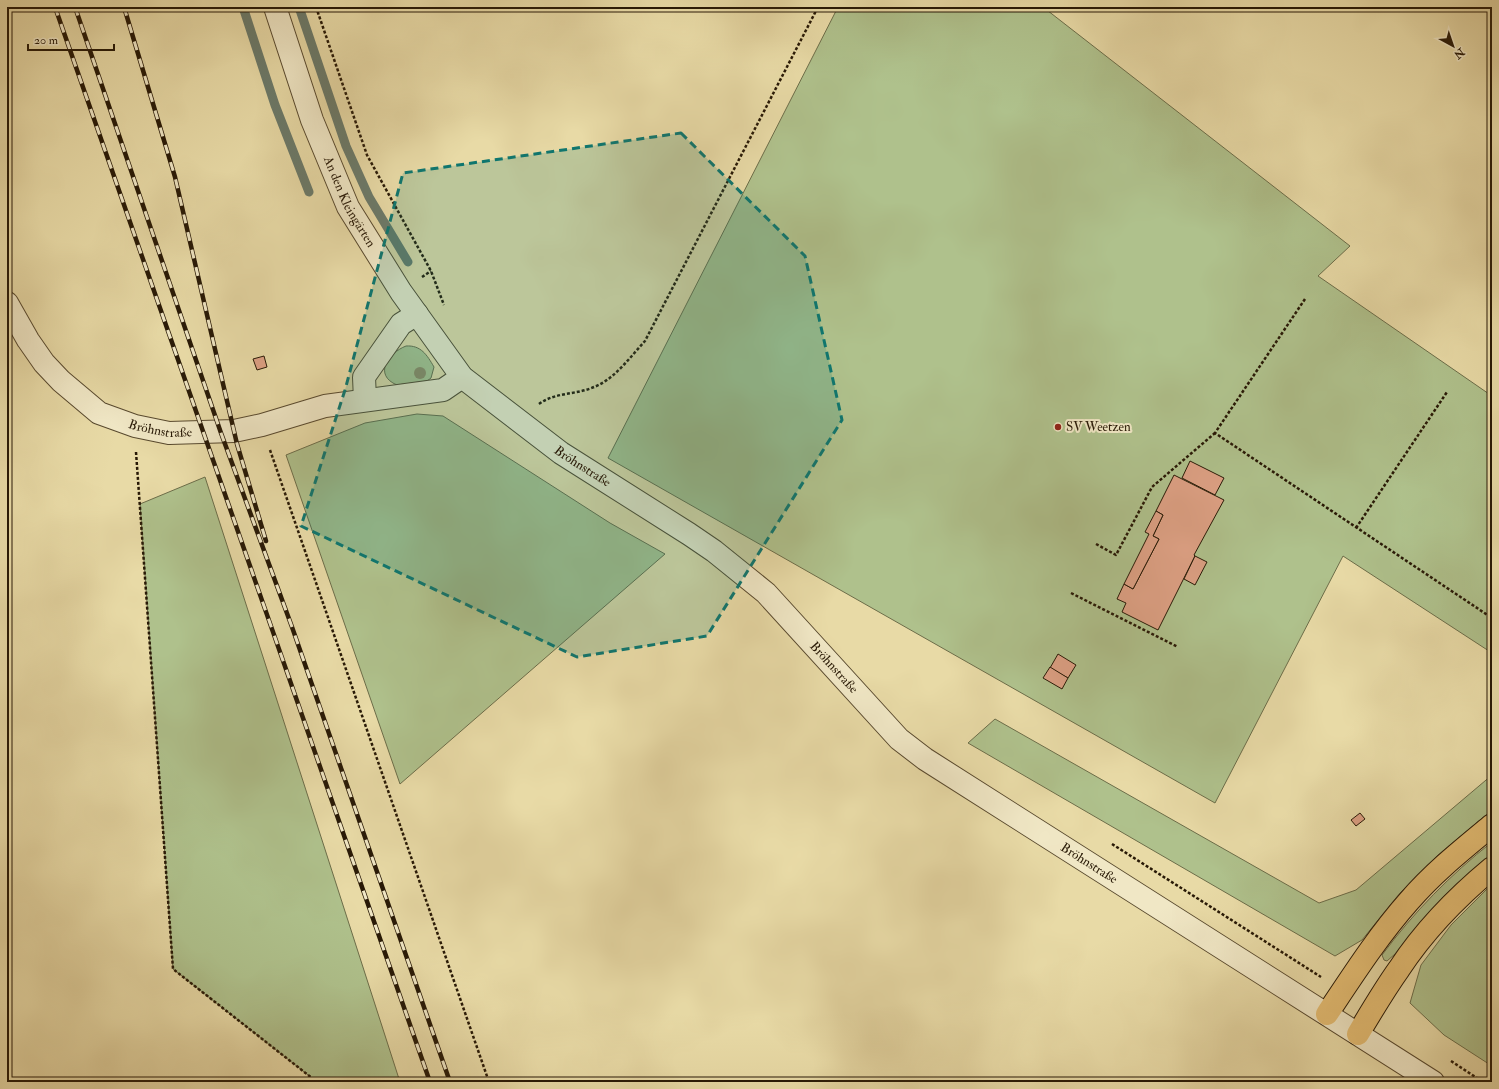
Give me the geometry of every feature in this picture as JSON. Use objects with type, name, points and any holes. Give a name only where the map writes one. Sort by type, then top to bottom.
[{"type":"highway","points":[[1327,1014],[1372,946],[1410,900],[1444,865],[1492,825]]},
{"type":"highway","points":[[1358,1034],[1399,968],[1432,926],[1468,888],[1492,868]]},
{"type":"street","name":"An den Kleingärten","points":[[275,7],[312,120],[348,207],[372,248],[416,314],[462,377]]},
{"type":"street","name":"Bröhnstraße","points":[[7,303],[28,340],[44,363],[61,381],[99,413],[135,426],[176,433],[221,433],[262,425],[325,406],[442,390],[462,377],[561,453],[714,551],[766,593],[898,739],[925,758],[1433,1082]]},
{"type":"street","points":[[365,400],[364,377],[401,324],[416,314]]},
{"type":"path","points":[[316,7],[366,155],[431,271],[444,306]]},
{"type":"path","points":[[520,423],[530,411],[545,399],[594,387],[616,372],[645,341],[818,7]]},
{"type":"path","points":[[1096,544],[1116,555],[1152,487],[1215,434],[1305,299]]},
{"type":"path","points":[[1356,528],[1447,392]]},
{"type":"path","points":[[262,425],[490,1082]]},
{"type":"path","points":[[135,426],[173,969],[317,1082]]},
{"type":"path","points":[[1215,434],[1492,618]]},
{"type":"path","points":[[1071,593],[1178,647]]},
{"type":"path","points":[[1106,841],[1343,991]]},
{"type":"highlighted area","points":[[681,133],[805,256],[842,420],[707,636],[577,657],[301,526],[345,390],[403,173]]},
{"type":"green space","name":"SV Weetzen","points":[[838,7],[1043,7],[1350,246],[1318,276],[1492,396],[1492,653],[1343,556],[1215,803],[608,458]]},
{"type":"green space","points":[[406,346],[420,349],[434,367],[431,378],[427,381],[397,385],[390,381],[386,376],[386,364],[389,359],[399,349]]},
{"type":"green space","points":[[417,414],[443,416],[610,523],[665,554],[400,784],[286,455],[365,423]]},
{"type":"green space","points":[[205,477],[400,1082],[317,1082],[173,969],[140,504]]},
{"type":"green space","points":[[995,719],[1319,903],[1356,890],[1492,775],[1492,810],[1438,855],[1400,893],[1362,940],[1335,956],[968,743]]},
{"type":"green space","points":[[1492,842],[1492,854],[1445,895],[1395,954],[1387,961],[1384,960],[1382,955],[1420,909],[1447,881]]},
{"type":"green space","points":[[1492,884],[1492,1066],[1444,1035],[1410,1003],[1421,965],[1451,925]]},
{"type":"building","points":[[264,356],[267,367],[257,370],[253,359]]},
{"type":"building","points":[[1190,461],[1224,478],[1215,495],[1182,478]]},
{"type":"building","points":[[1174,475],[1224,500],[1194,555],[1195,556],[1158,630],[1122,612],[1126,603],[1117,599],[1124,584],[1133,589],[1159,539],[1153,536],[1163,515],[1156,511]]},
{"type":"building","points":[[1156,511],[1163,515],[1153,536],[1159,539],[1133,589],[1124,584],[1149,534],[1145,532]]},
{"type":"building","points":[[1195,556],[1207,562],[1195,585],[1184,579]]},
{"type":"building","points":[[1058,654],[1076,665],[1068,678],[1050,668]]},
{"type":"building","points":[[1050,667],[1068,678],[1062,689],[1043,678]]},
{"type":"building","points":[[1360,813],[1365,819],[1356,826],[1351,820]]},
{"type":"waterway","points":[[243,7],[275,105],[309,192]]},
{"type":"waterway","points":[[299,7],[346,146],[369,197],[408,262]]},
{"type":"railway","points":[[55,7],[430,1082]]},
{"type":"railway","points":[[75,7],[221,433],[292,627],[450,1082]]},
{"type":"railway","points":[[124,7],[175,177],[237,444],[266,541]]},
{"type":"place","name":"SV Weetzen","points":[[1058,427]]}]
